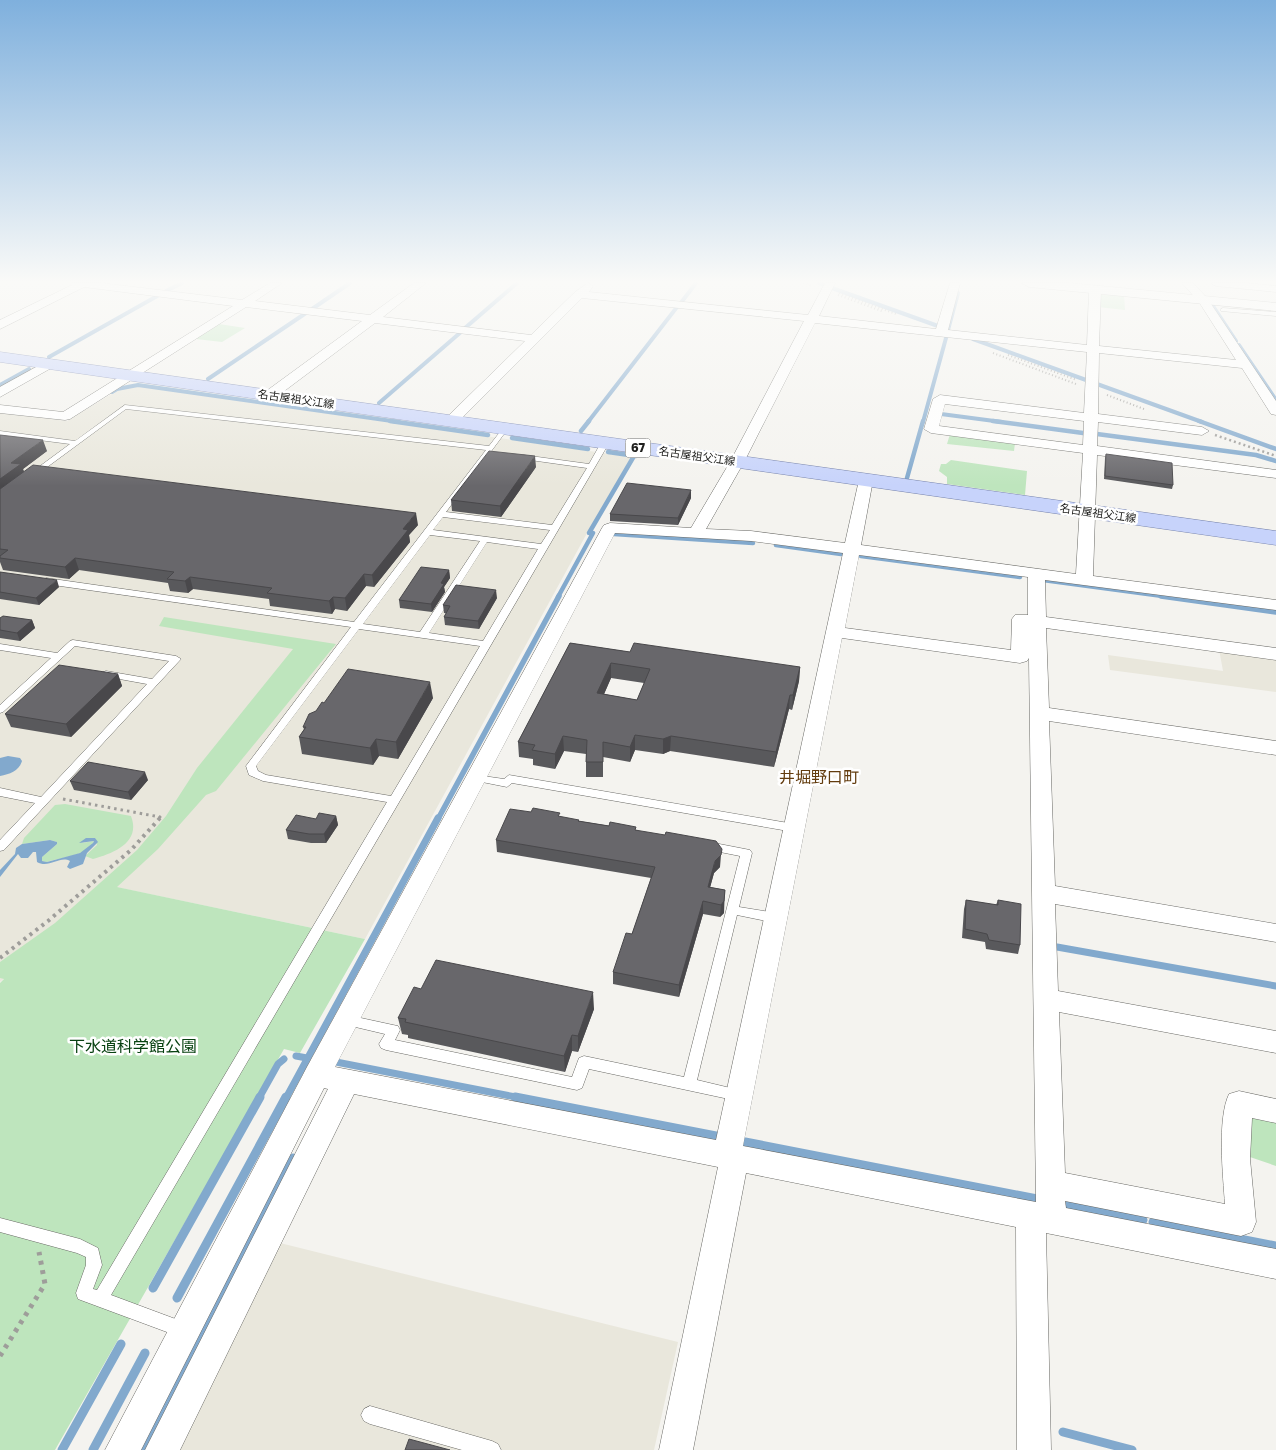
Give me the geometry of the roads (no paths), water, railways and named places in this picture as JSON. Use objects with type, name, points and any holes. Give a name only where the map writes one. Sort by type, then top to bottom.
[{"type":"main road","name":"名古屋祖父江線","points":[[0,357],[1276,538]]},
{"type":"street","points":[[0,409],[65,416],[167,351]]},
{"type":"street","points":[[270,395],[330,351]]},
{"type":"street","points":[[451,421],[522,351]]},
{"type":"street","points":[[696,533],[737,462],[795,351]]},
{"type":"street","points":[[1084,580],[1093,351]]},
{"type":"street","points":[[1109,351],[1245,365]]},
{"type":"street","points":[[1236,351],[1276,411]]},
{"type":"street","points":[[0,392],[49,364]]},
{"type":"street","points":[[1202,431],[940,399],[931,429],[1276,474]]},
{"type":"street","points":[[676,1450],[731,1156],[739,1095],[866,480]]},
{"type":"street","points":[[122,1450],[346,1020],[610,528],[751,536],[1276,605]]},
{"type":"street","points":[[1034,1450],[1041,1218],[1050,1184],[1036,574]]},
{"type":"street","points":[[835,632],[1020,657],[1021,619],[1276,654]]},
{"type":"street","points":[[1039,713],[1276,748]]},
{"type":"street","points":[[1043,894],[1276,934]]},
{"type":"street","points":[[1046,999],[1276,1042]]},
{"type":"street","points":[[318,1074],[1276,1264]]},
{"type":"street","points":[[162,1450],[347,1080]]},
{"type":"street","points":[[1050,1184],[1241,1222],[1236,1160],[1239,1103],[1276,1111]]},
{"type":"lane","points":[[30,477],[125,407],[492,452]]},
{"type":"lane","points":[[394,800],[263,778],[253,773],[251,766],[441,514],[492,452],[505,429]]},
{"type":"lane","points":[[0,433],[76,443]]},
{"type":"lane","points":[[100,1300],[605,443]]},
{"type":"lane","points":[[515,456],[591,466]]},
{"type":"lane","points":[[441,514],[554,528]]},
{"type":"lane","points":[[428,532],[543,547]]},
{"type":"lane","points":[[423,635],[485,539]]},
{"type":"lane","points":[[39,580],[486,644]]},
{"type":"lane","points":[[0,710],[55,663],[73,642],[176,659],[0,847]]},
{"type":"lane","points":[[0,647],[55,663]]},
{"type":"lane","points":[[97,673],[154,682]]},
{"type":"lane","points":[[476,778],[507,783],[509,779],[794,828]]},
{"type":"lane","points":[[0,792],[46,798]]},
{"type":"lane","points":[[689,1084],[746,853],[698,844]]},
{"type":"lane","points":[[732,910],[776,918]]},
{"type":"lane","points":[[346,1020],[393,1030],[386,1044],[577,1084],[584,1062],[739,1095]]},
{"type":"lane","points":[[0,1225],[80,1246],[93,1253],[94,1265],[84,1293],[184,1330]]},
{"type":"lane","points":[[370,1415],[492,1450]]},
{"type":"water","points":[[8,756],[20,758],[22,761],[14,772],[0,776],[0,758]]},
{"type":"water","points":[[86,838],[95,838],[98,842],[87,853],[83,864],[70,869],[67,867],[70,861],[62,860],[41,864],[37,862],[36,852],[33,852],[28,858],[21,858],[18,854],[0,877],[0,870],[15,854],[16,848],[22,844],[50,840],[57,842],[42,857],[42,861],[47,862],[80,853],[94,841],[79,843]]},
{"type":"waterway","points":[[49,357],[60,351]]},
{"type":"waterway","points":[[208,379],[250,351]]},
{"type":"waterway","points":[[379,403],[439,351]]},
{"type":"waterway","points":[[588,422],[643,351]]},
{"type":"waterway","points":[[923,422],[943,351]]},
{"type":"waterway","points":[[1005,351],[1086,380]]},
{"type":"waterway","points":[[1243,351],[1276,400]]},
{"type":"waterway","points":[[0,385],[29,369]]},
{"type":"waterway","points":[[1097,384],[1202,422]]},
{"type":"waterway","points":[[112,392],[117,389],[138,385],[399,422]]},
{"type":"waterway","points":[[941,414],[1002,422]]},
{"type":"waterway","points":[[390,421],[488,435]]},
{"type":"waterway","points":[[581,431],[589,421]]},
{"type":"waterway","points":[[907,478],[923,421]]},
{"type":"waterway","points":[[993,421],[1083,433]]},
{"type":"waterway","points":[[1199,421],[1276,449]]},
{"type":"waterway","points":[[1097,434],[1256,455],[1276,461]]},
{"type":"waterway","points":[[512,438],[588,449]]},
{"type":"waterway","points":[[608,452],[636,456]]},
{"type":"waterway","points":[[558,597],[593,533],[589,533],[634,456]]},
{"type":"waterway","points":[[614,534],[753,543]]},
{"type":"waterway","points":[[776,545],[841,554]]},
{"type":"waterway","points":[[861,556],[1020,577]]},
{"type":"waterway","points":[[1043,580],[1170,597]]},
{"type":"waterway","points":[[438,819],[559,596]]},
{"type":"waterway","points":[[1161,596],[1276,612]]},
{"type":"waterway","points":[[286,1098],[438,818]]},
{"type":"waterway","points":[[1057,947],[1276,986]]},
{"type":"waterway","points":[[296,1056],[307,1058]]},
{"type":"waterway","points":[[259,1098],[278,1064],[284,1059]]},
{"type":"waterway","points":[[336,1062],[521,1098]]},
{"type":"waterway","points":[[153,1288],[260,1097]]},
{"type":"waterway","points":[[177,1298],[286,1097]]},
{"type":"waterway","points":[[515,1097],[721,1137]]},
{"type":"waterway","points":[[745,1142],[1037,1199]]},
{"type":"waterway","points":[[144,1450],[293,1158]]},
{"type":"waterway","points":[[1061,1204],[1143,1220]]},
{"type":"waterway","points":[[1153,1222],[1276,1246]]},
{"type":"waterway","points":[[62,1450],[121,1344]]},
{"type":"waterway","points":[[93,1450],[145,1353]]},
{"type":"waterway","points":[[1063,1432],[1132,1450]]},
{"type":"district","name":"井堀野口町","points":[[819,777]]},
{"type":"park label","name":"下水道科学館公園","points":[[133,1046]]}]
